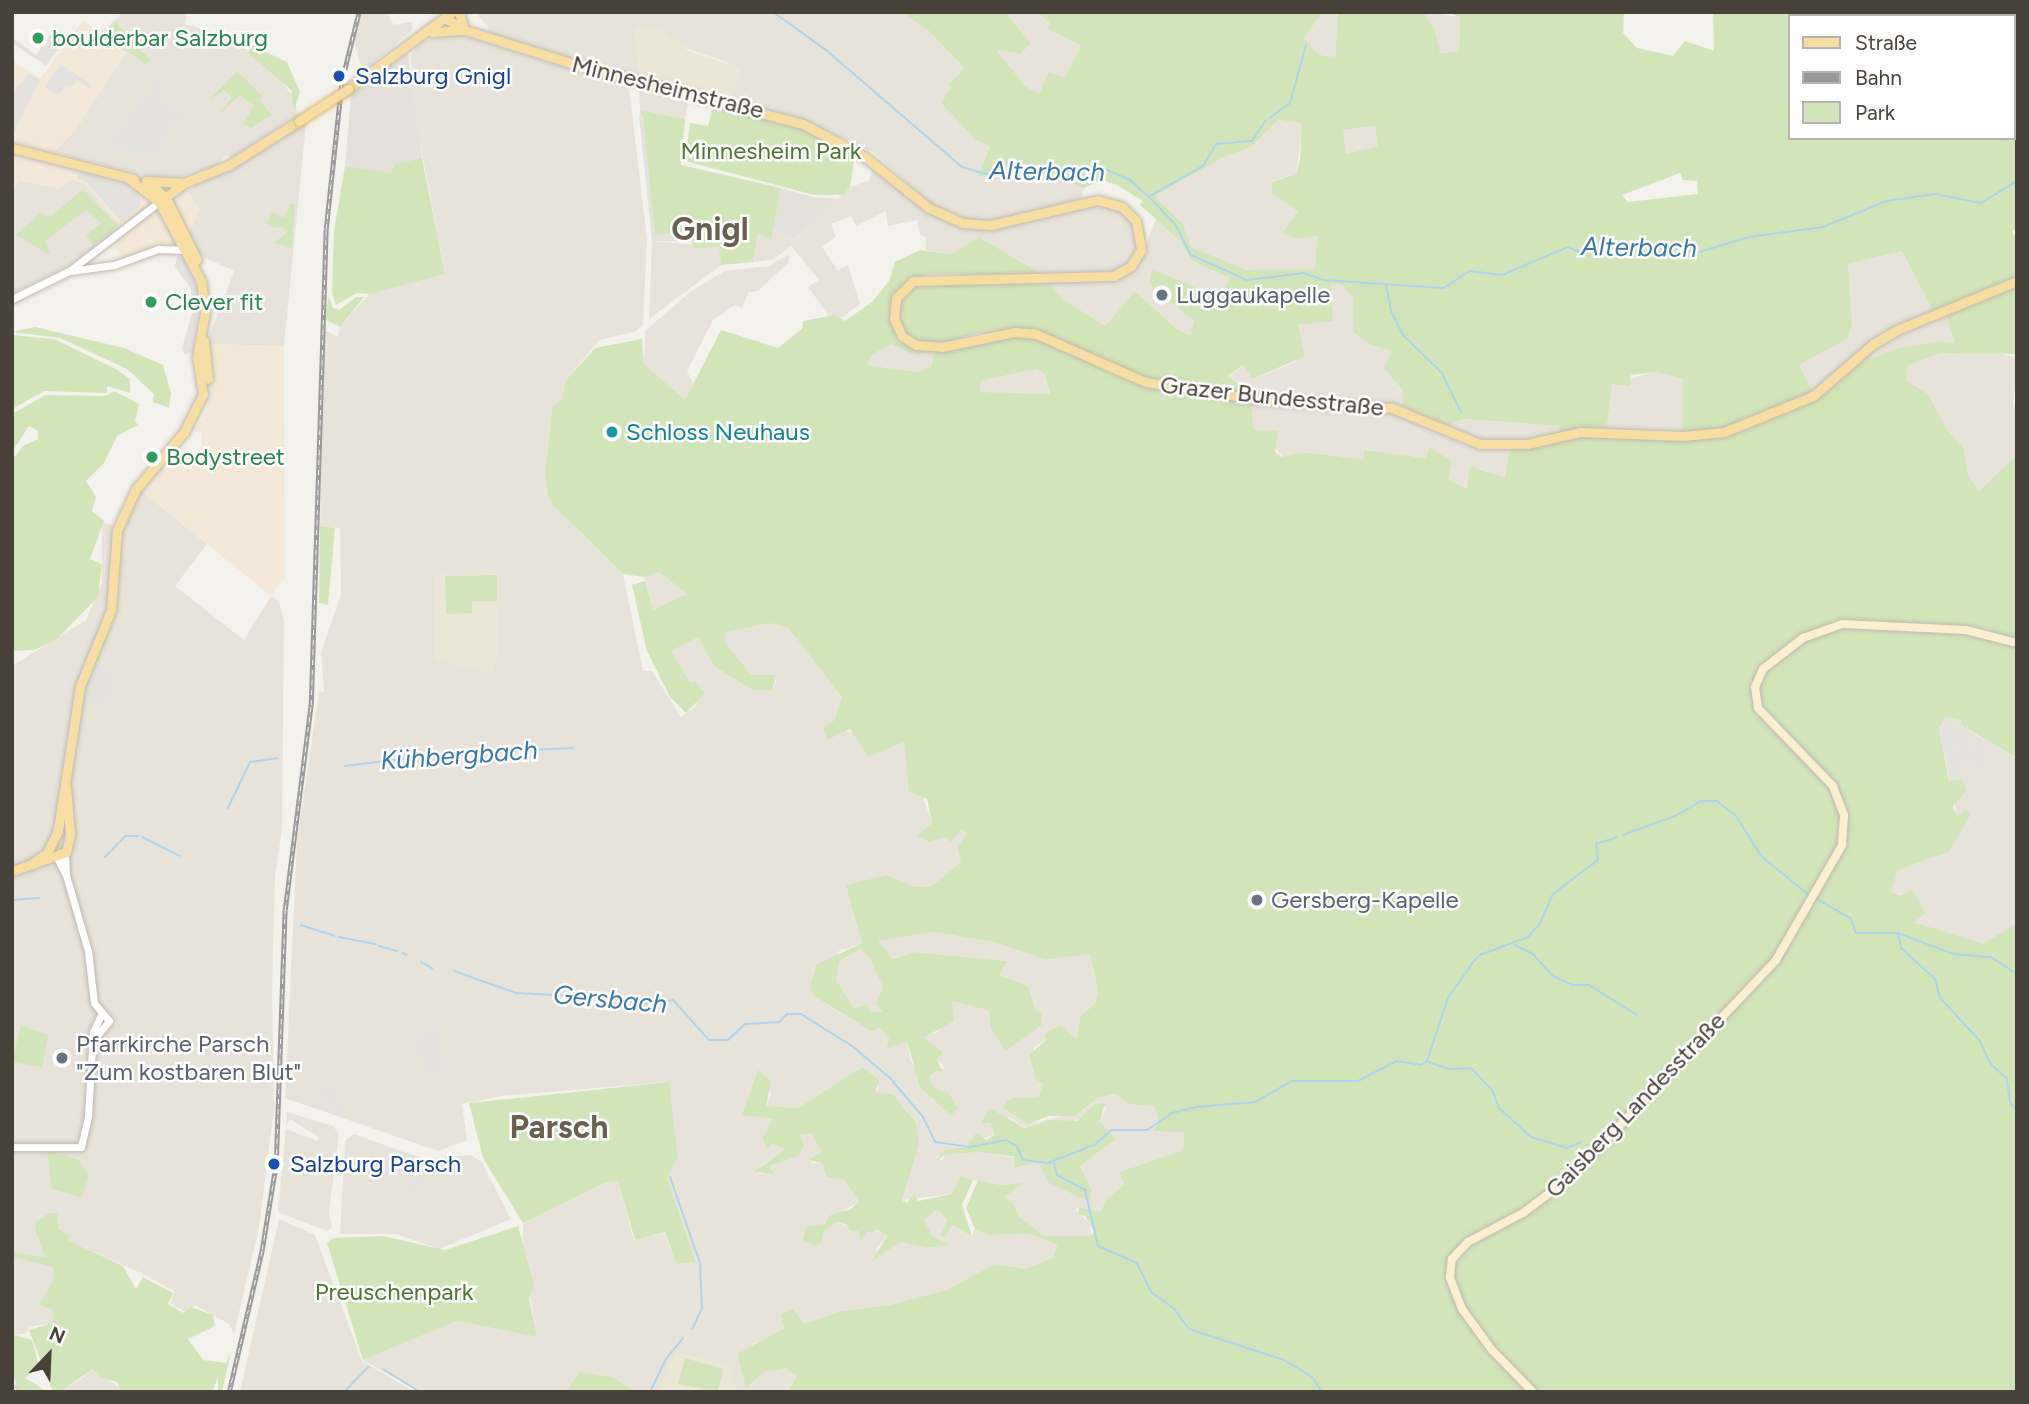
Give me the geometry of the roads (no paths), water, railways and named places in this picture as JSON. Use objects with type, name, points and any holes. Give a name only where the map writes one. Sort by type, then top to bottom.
[{"type":"main road","points":[[459,12],[466,30]]},
{"type":"main road","points":[[448,15],[449,30]]},
{"type":"main road","points":[[404,49],[430,33],[448,15]]},
{"type":"main road","points":[[162,200],[184,183],[229,165],[299,121],[348,89],[448,15]]},
{"type":"main road","name":"Minnesheimstraße","points":[[448,15],[466,30]]},
{"type":"main road","name":"Minnesheimstraße","points":[[430,33],[466,30],[630,80],[781,116],[865,157]]},
{"type":"main road","points":[[12,148],[128,178],[184,183]]},
{"type":"main road","name":"Grazer Bundesstraße","points":[[865,157],[929,208],[962,223],[991,225],[1098,201],[1122,208],[1140,230],[1137,258],[1114,276],[913,281],[897,298],[894,319],[902,336],[916,345],[942,347],[1015,332],[1036,334],[1146,382],[1254,399],[1392,408],[1448,434],[1505,446],[1580,432],[1691,436],[1724,432],[1813,396],[1890,333],[2017,281]]},
{"type":"main road","points":[[128,178],[162,200],[185,250],[204,280]]},
{"type":"main road","points":[[12,871],[61,856],[65,781],[80,686],[111,610],[113,543],[136,489],[184,432],[203,394],[197,358],[205,312],[204,280],[162,200],[146,181]]},
{"type":"main road","name":"Gaisberg Landesstraße","points":[[1534,1392],[1492,1350],[1462,1309],[1450,1277],[1452,1259],[1468,1242],[1524,1213],[1572,1176],[1784,952],[1843,842],[1843,811],[1829,780],[1762,715],[1755,700],[1756,683],[1771,659],[1809,635],[1838,624],[1966,630],[2017,643]]},
{"type":"main road","points":[[30,866],[47,853],[62,834],[61,794],[65,781]]},
{"type":"street","points":[[12,299],[69,271],[162,200]]},
{"type":"street","points":[[69,271],[114,265],[150,251],[185,250]]},
{"type":"street","points":[[61,856],[90,963],[94,1003],[101,1015],[109,1021],[93,1039]]},
{"type":"street","points":[[12,1147],[78,1149],[87,1129],[93,1039],[101,1015]]},
{"type":"waterway","name":"Alterbach","points":[[773,12],[826,50],[962,167],[990,175],[1047,167],[1105,169],[1130,180],[1149,197],[1175,224],[1191,255],[1247,280],[1304,273],[1323,280],[1444,288],[1469,271],[1502,275],[1568,247],[1577,251],[1647,246],[1699,252],[1749,237],[1823,227],[1886,201],[1936,194],[1981,203],[2017,181]]},
{"type":"waterway","points":[[1270,118],[1290,103],[1306,45]]},
{"type":"waterway","points":[[1150,196],[1203,166],[1216,144],[1252,141],[1266,120]]},
{"type":"waterway","points":[[1386,285],[1391,311],[1404,336],[1442,373],[1461,412]]},
{"type":"waterway","name":"Kühbergbach","points":[[345,766],[443,754],[573,748]]},
{"type":"waterway","name":"Kühbergbach","points":[[228,808],[250,762],[277,758]]},
{"type":"waterway","name":"Gersbach","points":[[1623,835],[1675,816],[1701,801],[1717,801],[1736,816],[1761,856],[1810,896]]},
{"type":"waterway","name":"Gersbach","points":[[105,857],[125,836],[138,836]]},
{"type":"waterway","name":"Gersbach","points":[[142,837],[180,856]]},
{"type":"waterway","name":"Gersbach","points":[[454,971],[516,993],[614,998],[647,1004],[673,1000],[709,1040],[728,1040],[745,1024],[779,1022],[787,1014],[801,1014],[852,1046],[890,1078],[923,1117],[935,1142],[970,1147],[1006,1140],[1017,1146],[1023,1160],[1048,1163],[1096,1144],[1111,1130],[1147,1130],[1172,1113],[1196,1107],[1255,1102],[1292,1081],[1358,1081],[1397,1061],[1421,1065],[1427,1061],[1448,998],[1473,962],[1480,955],[1528,937],[1540,923],[1553,894],[1598,860],[1596,844],[1617,837]]},
{"type":"waterway","name":"Gersbach","points":[[12,900],[39,898]]},
{"type":"waterway","name":"Gersbach","points":[[1815,898],[1850,918],[1856,933],[1898,933],[1954,954],[1991,957],[2017,974]]},
{"type":"waterway","name":"Gersbach","points":[[301,925],[334,936]]},
{"type":"waterway","points":[[1898,933],[1901,948],[1935,979],[1940,998],[1980,1041],[1990,1063],[2007,1079],[2010,1102],[2017,1111]]},
{"type":"waterway","name":"Gersbach","points":[[339,937],[376,944]]},
{"type":"waterway","points":[[1514,945],[1533,954],[1553,976],[1572,985],[1589,985],[1637,1015]]},
{"type":"waterway","name":"Gersbach","points":[[379,946],[396,951]]},
{"type":"waterway","name":"Gersbach","points":[[402,953],[407,955]]},
{"type":"waterway","name":"Gersbach","points":[[421,962],[432,968]]},
{"type":"waterway","points":[[1429,1062],[1448,1069],[1471,1068],[1492,1090],[1499,1108],[1531,1137],[1567,1148],[1581,1142]]},
{"type":"waterway","points":[[1054,1163],[1057,1175],[1085,1190],[1098,1246],[1137,1263],[1151,1292],[1174,1309],[1189,1329],[1284,1360],[1312,1377],[1322,1392]]},
{"type":"waterway","points":[[670,1177],[700,1263],[702,1308],[692,1329]]},
{"type":"waterway","points":[[650,1392],[666,1359],[683,1338]]},
{"type":"waterway","points":[[344,1392],[368,1367]]},
{"type":"waterway","points":[[383,1369],[420,1392]]},
{"type":"railway","points":[[229,1392],[262,1250],[276,1164],[285,910],[311,705],[326,229],[342,80],[359,12]]},
{"type":"place","name":"boulderbar Salzburg","points":[[38,38]]},
{"type":"place","name":"Salzburg Gnigl","points":[[339,76]]},
{"type":"place","name":"Luggaukapelle","points":[[1162,295]]},
{"type":"place","name":"Clever fit","points":[[151,302]]},
{"type":"place","name":"Schloss Neuhaus","points":[[612,432]]},
{"type":"place","name":"Bodystreet","points":[[152,457]]},
{"type":"place","name":"Gersberg-Kapelle","points":[[1257,900]]},
{"type":"place","name":"Pfarrkirche Parsch \"Zum kostbaren Blut\"","points":[[62,1058]]},
{"type":"place","name":"Salzburg Parsch","points":[[274,1164]]},
{"type":"district","name":"Gnigl","points":[[710,229]]},
{"type":"district","name":"Parsch","points":[[559,1127]]},
{"type":"park label","name":"Minnesheim Park","points":[[771,151]]},
{"type":"park label","name":"Preuschenpark","points":[[394,1292]]}]
